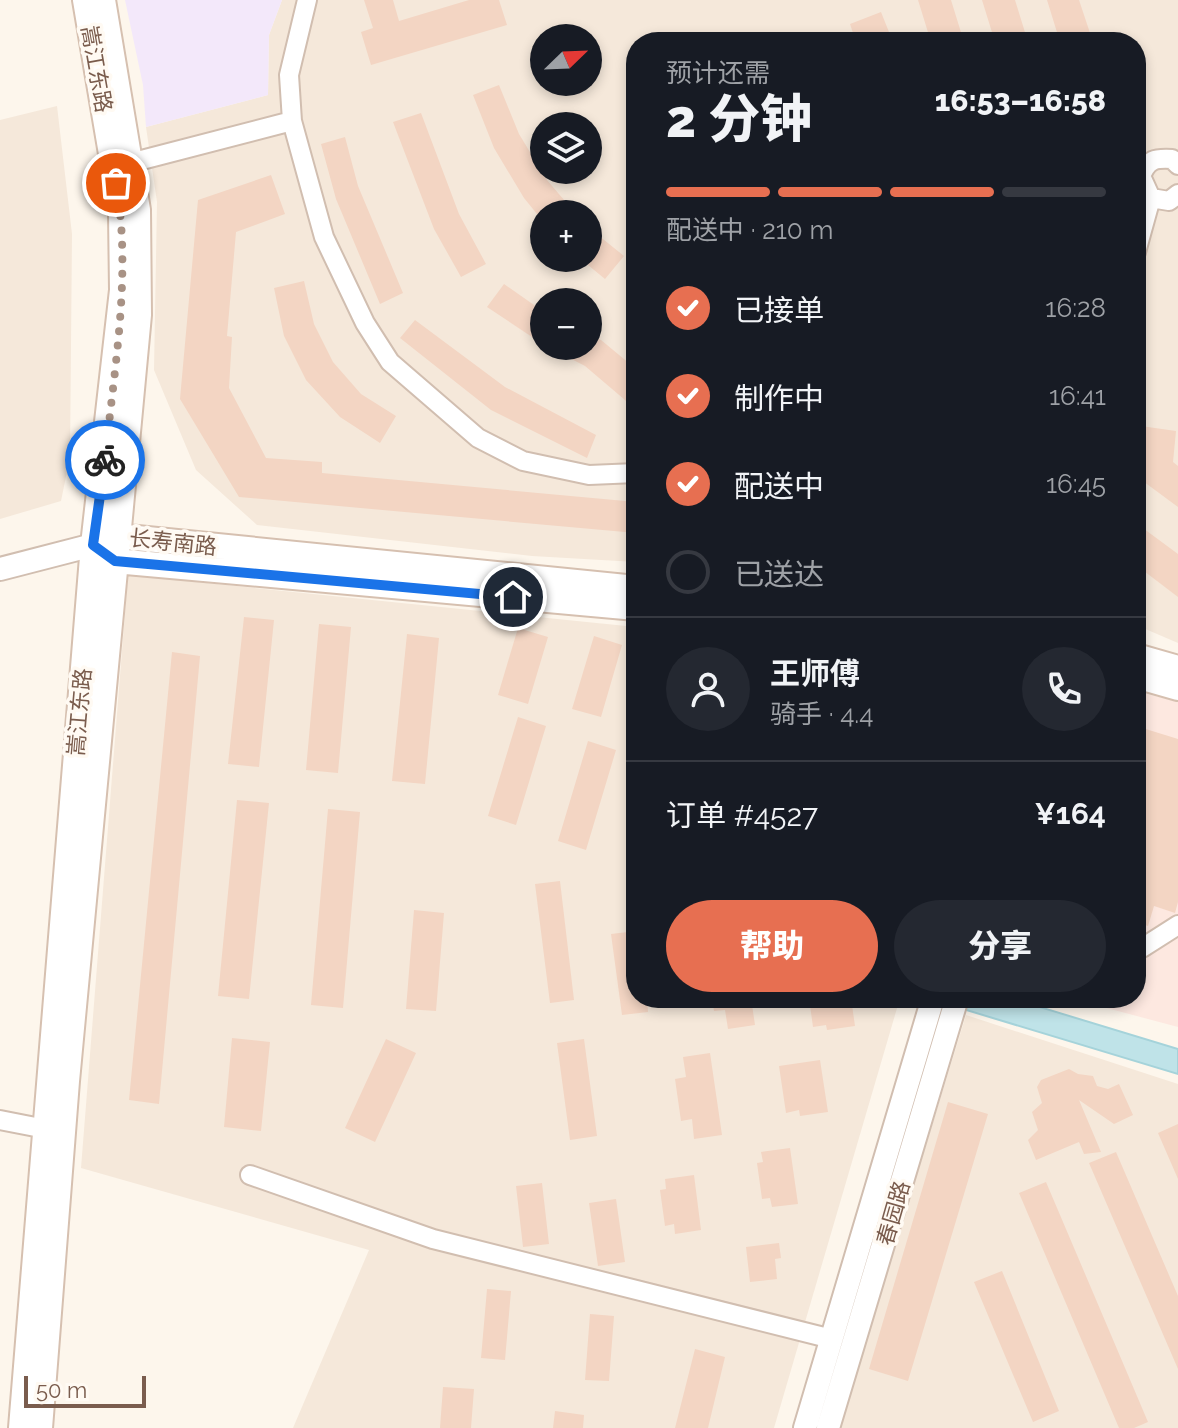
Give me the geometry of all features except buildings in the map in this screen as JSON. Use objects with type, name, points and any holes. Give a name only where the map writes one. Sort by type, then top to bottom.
[{"type":"main road","name":"嵩江东路","points":[[31,1421],[93,545],[122,290],[121,213],[85,0]]},
{"type":"main road","name":"嵩江东路","points":[[53,1130],[139,315],[138,210],[103,0]]},
{"type":"main road","name":"长寿南路","points":[[93,545],[117,536],[626,587]]},
{"type":"main road","name":"长寿南路","points":[[93,545],[115,561],[626,607]]},
{"type":"main road","points":[[1146,659],[1178,668]]},
{"type":"main road","points":[[1146,679],[1178,688]]},
{"type":"street","points":[[307,0],[289,75],[292,121],[324,237],[365,323],[390,362],[478,438],[523,461],[589,475],[626,473]]},
{"type":"street","points":[[130,163],[292,121]]},
{"type":"street","points":[[1146,164],[1155,158],[1172,159],[1178,165]]},
{"type":"street","points":[[1146,190],[1151,198],[1146,216]]},
{"type":"street","points":[[1151,198],[1169,201],[1178,194]]},
{"type":"street","name":"长寿南路","points":[[0,569],[93,545]]},
{"type":"street","points":[[1146,945],[1178,925]]},
{"type":"street","name":"春园路","points":[[805,1428],[930,1008]]},
{"type":"street","name":"春园路","points":[[828,1428],[954,1008]]},
{"type":"street","points":[[0,1120],[53,1130]]},
{"type":"street","points":[[250,1175],[433,1239],[832,1339]]},
{"type":"shaded area","points":[[125,0],[282,0],[269,35],[268,95],[146,127],[143,85]]},
{"type":"shaded area","points":[[282,0],[1178,0],[1178,643],[1146,629],[1146,32],[626,32],[626,561],[532,556],[257,525],[196,470],[154,370],[157,202],[146,127],[268,95],[269,35]]},
{"type":"shaded area","points":[[57,106],[72,234],[70,457],[61,501],[0,519],[0,120]]},
{"type":"shaded area","points":[[128,575],[626,626],[626,1008],[897,1008],[774,1428],[293,1428],[369,1250],[81,1168]]},
{"type":"shaded area","points":[[1146,694],[1178,702],[1178,1027],[1107,1008],[1146,1008]]},
{"type":"shaded area","points":[[966,1015],[1178,1084],[1178,1428],[839,1428]]},
{"type":"water","points":[[1043,1008],[1178,1049],[1178,1074],[963,1009]]},
{"type":"way so far","points":[[105,460],[122,290],[121,213],[116,183]]},
{"type":"route","points":[[105,460],[93,545],[115,561],[513,597]]}]
